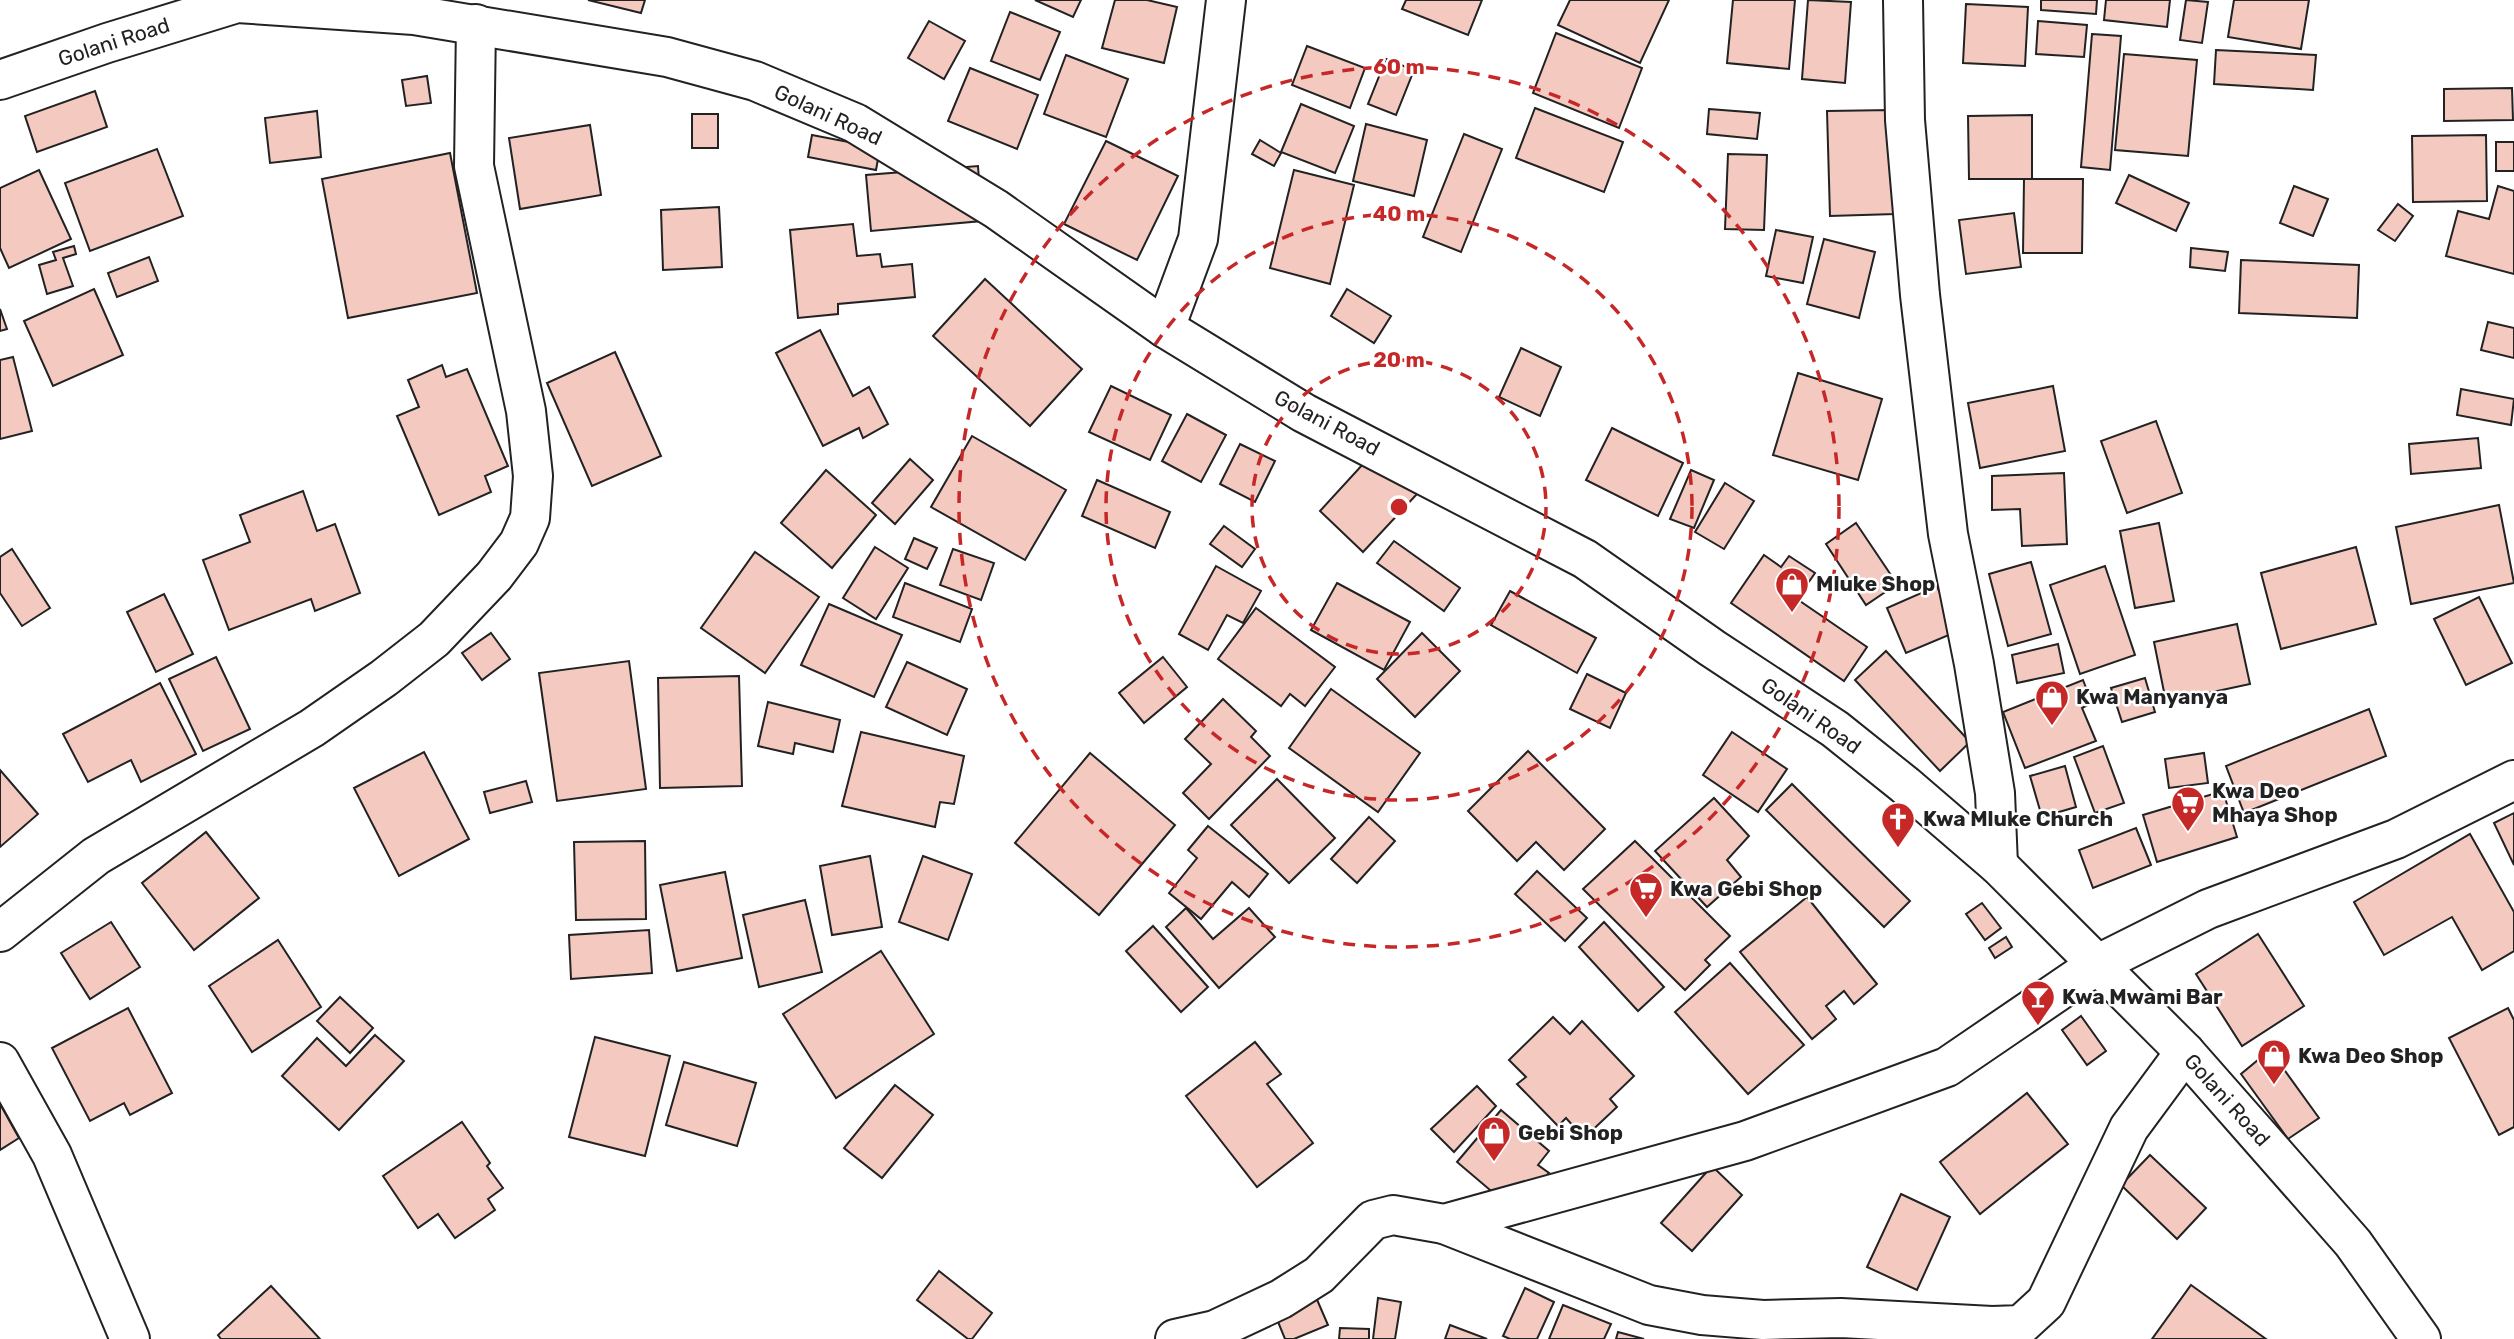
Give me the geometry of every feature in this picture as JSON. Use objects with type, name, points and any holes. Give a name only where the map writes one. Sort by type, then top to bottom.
[{"type":"street","points":[[1164,328],[1198,240],[1226,0]]},
{"type":"street","points":[[1903,0],[1905,120],[1920,295],[1948,534],[1974,664],[1995,793],[1998,864]]},
{"type":"street","name":"Golani Road","points":[[0,80],[236,1],[354,5],[667,57],[755,81],[855,123],[996,209],[1164,328],[1304,413],[1585,559],[1712,648],[1835,729],[1998,864],[2185,1052],[2353,1242],[2421,1339]]},
{"type":"street","points":[[0,932],[96,856],[313,728],[384,678],[434,639],[494,576],[519,542],[530,518],[533,475],[526,411],[474,166],[476,24]]},
{"type":"street","points":[[1444,1224],[1745,1141],[1947,1067],[2098,964],[2208,909],[2396,839],[2514,780]]},
{"type":"street","points":[[1175,1339],[1215,1330],[1281,1298],[1319,1275],[1373,1220],[1393,1215],[1444,1224],[1649,1305],[1702,1315],[1763,1320],[1841,1318],[1992,1326],[2021,1325],[2046,1302],[2129,1128],[2185,1052]]},
{"type":"street","points":[[0,1062],[52,1155],[130,1339]]},
{"type":"building","points":[[588,0],[645,0],[641,13]]},
{"type":"building","points":[[1035,0],[1081,0],[1073,17]]},
{"type":"building","points":[[1115,0],[1147,0],[1177,7],[1164,63],[1102,48]]},
{"type":"building","points":[[1406,0],[1482,0],[1468,35],[1402,9]]},
{"type":"building","points":[[1570,0],[1669,0],[1640,63],[1558,25]]},
{"type":"building","points":[[1733,0],[1795,0],[1789,69],[1727,63]]},
{"type":"building","points":[[1808,0],[1851,2],[1845,83],[1802,79]]},
{"type":"building","points":[[2041,0],[2097,0],[2096,14],[2041,10]]},
{"type":"building","points":[[2106,0],[2170,0],[2167,27],[2104,20]]},
{"type":"building","points":[[2186,0],[2208,2],[2202,43],[2180,40]]},
{"type":"building","points":[[2234,0],[2309,0],[2301,49],[2228,37]]},
{"type":"building","points":[[1966,4],[2028,7],[2025,66],[1963,63]]},
{"type":"building","points":[[1010,12],[1060,32],[1040,80],[991,61]]},
{"type":"building","points":[[929,21],[965,41],[944,79],[908,58]]},
{"type":"building","points":[[2038,21],[2087,25],[2084,57],[2036,54]]},
{"type":"building","points":[[1556,33],[1642,68],[1619,128],[1533,93]]},
{"type":"building","points":[[2092,34],[2121,36],[2110,170],[2081,167]]},
{"type":"building","points":[[1307,46],[1365,68],[1350,108],[1292,85]]},
{"type":"building","points":[[2216,50],[2316,55],[2313,90],[2214,84]]},
{"type":"building","points":[[2124,54],[2197,60],[2188,156],[2115,150]]},
{"type":"building","points":[[1066,55],[1128,79],[1106,137],[1044,114]]},
{"type":"building","points":[[1386,59],[1414,70],[1396,115],[1368,104]]},
{"type":"building","points":[[970,68],[1038,95],[1017,149],[948,121]]},
{"type":"building","points":[[427,76],[431,103],[406,106],[402,80]]},
{"type":"building","points":[[2512,88],[2513,120],[2444,121],[2444,89]]},
{"type":"building","points":[[95,91],[107,127],[37,152],[25,116]]},
{"type":"building","points":[[1301,104],[1354,126],[1335,173],[1281,152]]},
{"type":"building","points":[[1535,108],[1623,142],[1604,192],[1516,158]]},
{"type":"building","points":[[1709,109],[1760,113],[1757,139],[1707,134]]},
{"type":"building","points":[[1892,110],[1895,214],[1830,216],[1827,111]]},
{"type":"building","points":[[317,111],[321,157],[270,163],[265,118]]},
{"type":"building","points":[[692,114],[718,114],[718,148],[692,148]]},
{"type":"building","points":[[2032,115],[2032,179],[1969,179],[1968,116]]},
{"type":"building","points":[[1366,124],[1427,140],[1414,196],[1353,181]]},
{"type":"building","points":[[590,125],[601,195],[520,209],[509,138]]},
{"type":"building","points":[[1464,134],[1502,149],[1461,252],[1423,237]]},
{"type":"building","points":[[812,135],[880,148],[876,170],[808,157]]},
{"type":"building","points":[[2486,135],[2487,201],[2413,202],[2412,136]]},
{"type":"building","points":[[1260,140],[1281,153],[1274,166],[1252,154]]},
{"type":"building","points":[[1106,141],[1178,176],[1137,260],[1064,224]]},
{"type":"building","points":[[2496,142],[2514,142],[2514,171],[2496,171]]},
{"type":"building","points":[[157,149],[183,216],[90,251],[65,183]]},
{"type":"building","points":[[450,153],[477,293],[348,318],[322,179]]},
{"type":"building","points":[[1728,154],[1767,155],[1764,230],[1725,229]]},
{"type":"building","points":[[978,166],[982,221],[871,231],[866,175]]},
{"type":"building","points":[[39,170],[71,239],[9,268],[0,248],[0,188]]},
{"type":"building","points":[[1294,170],[1354,185],[1330,284],[1270,268]]},
{"type":"building","points":[[2129,175],[2189,203],[2176,231],[2116,203]]},
{"type":"building","points":[[2024,179],[2083,179],[2082,253],[2023,253]]},
{"type":"building","points":[[2294,186],[2328,199],[2313,236],[2280,223]]},
{"type":"building","points":[[2498,186],[2514,191],[2514,274],[2446,256],[2458,211],[2489,219]]},
{"type":"building","points":[[2398,204],[2413,216],[2395,241],[2378,230]]},
{"type":"building","points":[[719,207],[722,267],[663,270],[661,210]]},
{"type":"building","points":[[2014,213],[2021,267],[1966,274],[1959,220]]},
{"type":"building","points":[[853,224],[857,256],[880,254],[882,267],[912,264],[915,297],[838,304],[838,314],[798,318],[790,230]]},
{"type":"building","points":[[1776,230],[1813,237],[1803,283],[1766,276]]},
{"type":"building","points":[[1824,239],[1875,252],[1859,318],[1807,304]]},
{"type":"building","points":[[74,246],[76,254],[63,258],[73,286],[47,294],[39,265],[56,260],[53,252]]},
{"type":"building","points":[[2191,248],[2228,252],[2225,271],[2190,267]]},
{"type":"building","points":[[149,257],[158,281],[117,297],[108,273]]},
{"type":"building","points":[[2241,260],[2359,265],[2357,318],[2239,313]]},
{"type":"building","points":[[985,279],[1082,369],[1030,426],[933,336]]},
{"type":"building","points":[[94,289],[123,355],[53,386],[24,321]]},
{"type":"building","points":[[1347,289],[1391,316],[1374,343],[1331,316]]},
{"type":"building","points":[[0,309],[7,329],[0,331]]},
{"type":"building","points":[[2488,322],[2514,328],[2514,358],[2481,350]]},
{"type":"building","points":[[820,330],[853,396],[869,387],[888,424],[863,438],[859,428],[823,446],[776,353]]},
{"type":"building","points":[[1521,348],[1561,367],[1540,416],[1499,397]]},
{"type":"building","points":[[615,352],[661,456],[592,486],[547,383]]},
{"type":"building","points":[[13,357],[32,431],[0,439],[0,360]]},
{"type":"building","points":[[442,365],[446,377],[467,369],[508,466],[485,476],[491,492],[439,515],[397,416],[419,407],[408,380]]},
{"type":"building","points":[[1798,373],[1882,399],[1858,480],[1773,455]]},
{"type":"building","points":[[1111,386],[1171,415],[1150,460],[1089,432]]},
{"type":"building","points":[[2053,386],[2065,451],[1980,468],[1968,403]]},
{"type":"building","points":[[2461,389],[2514,399],[2511,425],[2457,415]]},
{"type":"building","points":[[1187,414],[1226,435],[1201,482],[1162,461]]},
{"type":"building","points":[[2156,421],[2182,493],[2127,513],[2101,441]]},
{"type":"building","points":[[1612,428],[1683,463],[1658,516],[1586,480]]},
{"type":"building","points":[[972,436],[1066,490],[1025,560],[931,507]]},
{"type":"building","points":[[2478,438],[2481,468],[2411,474],[2409,444]]},
{"type":"building","points":[[1386,439],[1430,480],[1363,552],[1320,511]]},
{"type":"building","points":[[1240,444],[1275,461],[1255,502],[1220,484]]},
{"type":"building","points":[[910,459],[933,480],[895,524],[872,503]]},
{"type":"building","points":[[826,470],[876,515],[832,568],[781,523]]},
{"type":"building","points":[[1691,470],[1714,480],[1694,528],[1670,519]]},
{"type":"building","points":[[2064,473],[2067,544],[2022,546],[2020,509],[1992,510],[1992,476]]},
{"type":"building","points":[[1097,480],[1170,512],[1155,548],[1082,516]]},
{"type":"building","points":[[1725,483],[1754,501],[1724,549],[1695,532]]},
{"type":"building","points":[[303,491],[317,531],[335,524],[360,593],[315,611],[311,599],[229,630],[203,560],[250,542],[240,515]]},
{"type":"building","points":[[2499,505],[2514,583],[2411,604],[2396,527]]},
{"type":"building","points":[[1856,523],[1897,584],[1866,605],[1826,544]]},
{"type":"building","points":[[2159,523],[2174,601],[2135,608],[2120,531]]},
{"type":"building","points":[[1224,526],[1255,549],[1242,567],[1210,544]]},
{"type":"building","points":[[914,538],[937,548],[927,569],[905,559]]},
{"type":"building","points":[[1394,541],[1460,588],[1444,611],[1377,563]]},
{"type":"building","points":[[875,547],[908,568],[876,619],[843,598]]},
{"type":"building","points":[[2356,547],[2376,624],[2281,649],[2261,573]]},
{"type":"building","points":[[12,549],[50,608],[22,626],[0,593],[0,557]]},
{"type":"building","points":[[953,549],[994,563],[981,600],[940,585]]},
{"type":"building","points":[[755,552],[819,597],[765,673],[701,628]]},
{"type":"building","points":[[1764,555],[1781,567],[1789,556],[1815,573],[1797,599],[1867,647],[1844,681],[1731,603]]},
{"type":"building","points":[[2031,562],[2051,634],[2008,646],[1989,574]]},
{"type":"building","points":[[1216,566],[1261,591],[1243,623],[1227,615],[1208,650],[1179,634]]},
{"type":"building","points":[[2105,566],[2135,655],[2080,674],[2050,585]]},
{"type":"building","points":[[905,583],[972,609],[960,642],[893,617]]},
{"type":"building","points":[[1337,583],[1410,622],[1384,670],[1311,630]]},
{"type":"building","points":[[1937,586],[1956,632],[1906,653],[1887,608]]},
{"type":"building","points":[[1510,591],[1596,638],[1577,673],[1491,625]]},
{"type":"building","points":[[164,594],[193,654],[156,672],[127,612]]},
{"type":"building","points":[[2479,597],[2512,663],[2466,685],[2434,619]]},
{"type":"building","points":[[829,604],[902,635],[874,697],[801,665]]},
{"type":"building","points":[[1256,608],[1335,667],[1305,706],[1290,694],[1281,706],[1218,659]]},
{"type":"building","points":[[2237,624],[2250,684],[2166,702],[2154,642]]},
{"type":"building","points":[[491,633],[510,659],[482,680],[462,653]]},
{"type":"building","points":[[1422,633],[1460,671],[1415,717],[1377,679]]},
{"type":"building","points":[[2058,644],[2064,673],[2017,683],[2012,655]]},
{"type":"building","points":[[1886,651],[1970,742],[1940,771],[1855,680]]},
{"type":"building","points":[[216,657],[250,729],[203,751],[169,679]]},
{"type":"building","points":[[1163,657],[1187,687],[1144,723],[1119,693]]},
{"type":"building","points":[[629,661],[646,789],[557,801],[539,673]]},
{"type":"building","points":[[907,662],[967,689],[947,735],[886,707]]},
{"type":"building","points":[[1587,674],[1626,693],[1610,728],[1570,709]]},
{"type":"building","points":[[739,676],[742,786],[660,788],[658,678]]},
{"type":"building","points":[[2145,678],[2155,712],[2122,722],[2111,688]]},
{"type":"building","points":[[2083,680],[2092,703],[2082,708],[2096,741],[2025,768],[2003,712]]},
{"type":"building","points":[[160,683],[196,754],[141,782],[131,760],[88,782],[63,734]]},
{"type":"building","points":[[1331,689],[1420,753],[1378,812],[1289,748]]},
{"type":"building","points":[[1223,699],[1256,731],[1251,737],[1270,756],[1209,819],[1183,793],[1211,764],[1185,739]]},
{"type":"building","points":[[768,702],[840,720],[833,752],[795,743],[793,754],[758,746]]},
{"type":"building","points":[[2369,709],[2386,756],[2244,813],[2226,766]]},
{"type":"building","points":[[861,732],[964,756],[954,804],[940,802],[935,827],[842,806]]},
{"type":"building","points":[[1732,732],[1787,769],[1758,812],[1703,775]]},
{"type":"building","points":[[2103,746],[2124,803],[2095,813],[2074,757]]},
{"type":"building","points":[[1528,751],[1605,829],[1564,870],[1536,842],[1517,861],[1468,811]]},
{"type":"building","points":[[424,752],[469,839],[399,876],[354,788]]},
{"type":"building","points":[[1090,753],[1175,825],[1099,915],[1015,843]]},
{"type":"building","points":[[2204,753],[2208,783],[2169,788],[2165,759]]},
{"type":"building","points":[[2065,766],[2076,807],[2042,817],[2030,776]]},
{"type":"building","points":[[0,770],[38,814],[0,847]]},
{"type":"building","points":[[1277,779],[1335,838],[1289,883],[1231,825]]},
{"type":"building","points":[[526,781],[532,802],[490,813],[484,792]]},
{"type":"building","points":[[1792,784],[1910,901],[1884,927],[1766,810]]},
{"type":"building","points":[[2223,791],[2237,837],[2157,862],[2143,815]]},
{"type":"building","points":[[1714,798],[1749,836],[1727,860],[1741,877],[1707,907],[1655,851]]},
{"type":"building","points":[[2514,813],[2514,865],[2494,823]]},
{"type":"building","points":[[1369,817],[1395,841],[1357,883],[1331,859]]},
{"type":"building","points":[[1208,826],[1268,874],[1249,897],[1232,882],[1201,919],[1169,893],[1197,858],[1188,850]]},
{"type":"building","points":[[2136,828],[2151,865],[2093,888],[2079,850]]},
{"type":"building","points":[[206,832],[259,898],[194,950],[142,883]]},
{"type":"building","points":[[2470,834],[2514,912],[2514,951],[2482,970],[2452,917],[2384,955],[2354,902]]},
{"type":"building","points":[[645,841],[646,919],[576,920],[574,842]]},
{"type":"building","points":[[1635,841],[1730,936],[1705,960],[1710,965],[1685,990],[1583,889]]},
{"type":"building","points":[[870,856],[882,927],[832,935],[820,866]]},
{"type":"building","points":[[923,856],[972,874],[948,940],[899,922]]},
{"type":"building","points":[[1537,871],[1587,918],[1565,941],[1515,894]]},
{"type":"building","points":[[725,872],[742,958],[677,971],[660,885]]},
{"type":"building","points":[[1807,897],[1877,984],[1854,1004],[1844,991],[1826,1006],[1836,1019],[1812,1039],[1740,952]]},
{"type":"building","points":[[805,900],[822,972],[759,987],[743,915]]},
{"type":"building","points":[[1982,903],[2001,928],[1985,940],[1966,914]]},
{"type":"building","points":[[1186,908],[1213,939],[1249,908],[1275,937],[1219,988],[1166,927]]},
{"type":"building","points":[[111,922],[140,967],[90,999],[61,953]]},
{"type":"building","points":[[1604,922],[1664,987],[1638,1011],[1579,947]]},
{"type":"building","points":[[1153,926],[1208,987],[1181,1012],[1126,951]]},
{"type":"building","points":[[649,930],[652,973],[571,979],[569,935]]},
{"type":"building","points":[[2258,934],[2304,1006],[2242,1046],[2196,974]]},
{"type":"building","points":[[2006,937],[2012,947],[1995,958],[1989,948]]},
{"type":"building","points":[[278,940],[321,1007],[252,1052],[209,986]]},
{"type":"building","points":[[881,951],[934,1034],[836,1098],[783,1014]]},
{"type":"building","points":[[1730,963],[1804,1045],[1748,1094],[1675,1012]]},
{"type":"building","points":[[340,997],[373,1028],[350,1053],[317,1021]]},
{"type":"building","points":[[128,1008],[172,1093],[130,1115],[124,1103],[90,1121],[52,1048]]},
{"type":"building","points":[[2508,1008],[2514,1020],[2514,1127],[2499,1135],[2449,1038]]},
{"type":"building","points":[[2081,1016],[2106,1051],[2087,1065],[2062,1030]]},
{"type":"building","points":[[1553,1017],[1570,1034],[1582,1021],[1634,1076],[1610,1099],[1617,1107],[1584,1138],[1566,1118],[1558,1126],[1517,1084],[1526,1077],[1509,1060]]},
{"type":"building","points":[[375,1035],[404,1061],[339,1130],[282,1076],[317,1038],[346,1066]]},
{"type":"building","points":[[595,1037],[670,1056],[645,1156],[569,1137]]},
{"type":"building","points":[[1255,1042],[1281,1074],[1267,1084],[1313,1143],[1257,1187],[1186,1096]]},
{"type":"building","points":[[2270,1050],[2319,1118],[2288,1139],[2241,1074]]},
{"type":"building","points":[[684,1062],[756,1083],[737,1146],[666,1125]]},
{"type":"building","points":[[895,1085],[933,1115],[882,1178],[844,1148]]},
{"type":"building","points":[[1477,1086],[1496,1106],[1454,1152],[1431,1129]]},
{"type":"building","points":[[2027,1093],[2068,1144],[1980,1214],[1940,1162]]},
{"type":"building","points":[[0,1104],[19,1138],[0,1150]]},
{"type":"building","points":[[1501,1110],[1549,1151],[1538,1165],[1549,1173],[1516,1212],[1457,1162]]},
{"type":"building","points":[[462,1122],[490,1163],[487,1166],[503,1188],[488,1199],[495,1210],[455,1238],[438,1214],[418,1228],[383,1176]]},
{"type":"building","points":[[2150,1155],[2206,1208],[2177,1239],[2121,1185]]},
{"type":"building","points":[[1712,1166],[1742,1195],[1692,1251],[1661,1223]]},
{"type":"building","points":[[1901,1194],[1950,1217],[1917,1290],[1867,1267]]},
{"type":"building","points":[[939,1271],[992,1313],[972,1339],[968,1339],[917,1300]]},
{"type":"building","points":[[2191,1285],[2266,1339],[2152,1339]]},
{"type":"building","points":[[271,1286],[320,1339],[221,1339],[218,1335]]},
{"type":"building","points":[[1525,1288],[1554,1302],[1537,1339],[1510,1339],[1503,1336]]},
{"type":"building","points":[[1315,1295],[1328,1325],[1294,1339],[1285,1339],[1274,1312]]},
{"type":"building","points":[[1378,1298],[1401,1302],[1395,1339],[1373,1339]]},
{"type":"building","points":[[1563,1305],[1611,1324],[1604,1339],[1549,1339]]},
{"type":"building","points":[[1450,1325],[1487,1339],[1445,1339]]},
{"type":"building","points":[[1340,1328],[1369,1329],[1369,1339],[1339,1339]]},
{"type":"building","points":[[1618,1332],[1644,1339],[1616,1339]]},
{"type":"place","name":"Mluke Shop","points":[[1792,614]]},
{"type":"place","name":"Kwa Manyanya","points":[[2052,727]]},
{"type":"place","name":"Kwa Deo Mhaya Shop","points":[[2188,833]]},
{"type":"place","name":"Kwa Mluke Church","points":[[1898,849]]},
{"type":"place","name":"Kwa Gebi Shop","points":[[1646,919]]},
{"type":"place","name":"Kwa Mwami Bar","points":[[2038,1027]]},
{"type":"place","name":"Kwa Deo Shop","points":[[2274,1086]]},
{"type":"place","name":"Gebi Shop","points":[[1494,1163]]}]
